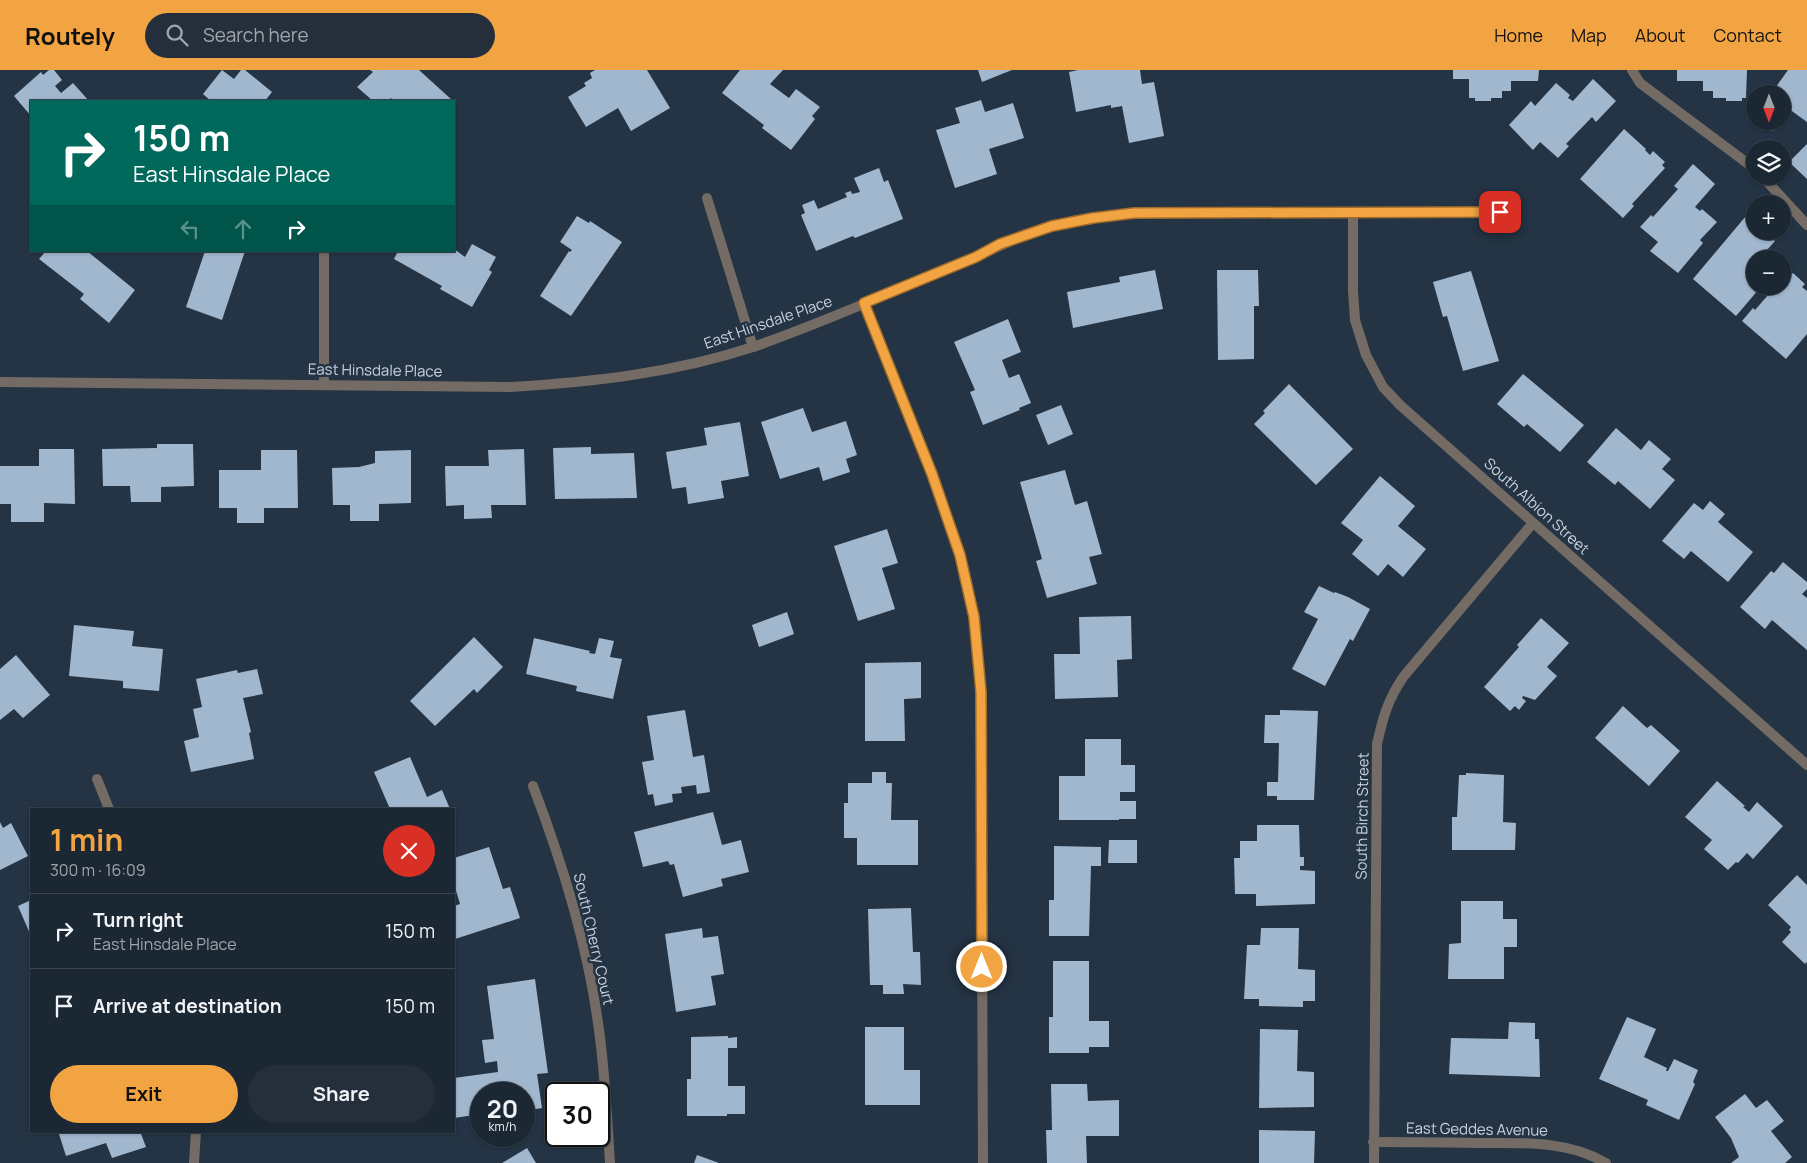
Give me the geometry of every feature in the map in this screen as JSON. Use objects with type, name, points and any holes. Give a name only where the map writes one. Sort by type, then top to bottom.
[{"type":"street","points":[[1632,70],[1640,83],[1746,162]]},
{"type":"street","points":[[1770,185],[1807,224]]},
{"type":"street","points":[[707,198],[753,346]]},
{"type":"street","name":"East Hinsdale Place","points":[[0,382],[511,387],[584,382],[643,374],[714,358],[753,346],[976,257],[1000,244],[1052,226],[1093,218],[1134,213],[1500,212]]},
{"type":"street","name":"South Albion Street","points":[[1354,213],[1353,292],[1355,320],[1366,355],[1383,387],[1400,405],[1807,765]]},
{"type":"street","points":[[324,252],[324,385]]},
{"type":"street","points":[[864,303],[932,474],[960,555],[974,617],[981,692],[983,1163]]},
{"type":"street","name":"South Birch Street","points":[[1374,1163],[1377,744],[1383,715],[1395,688],[1404,676],[1533,523]]},
{"type":"street","points":[[97,780],[109,808]]},
{"type":"street","name":"South Cherry Court","points":[[533,786],[556,845],[586,958],[598,1024],[610,1163]]},
{"type":"street","points":[[194,1163],[196,1133]]},
{"type":"street","name":"East Geddes Avenue","points":[[1373,1142],[1564,1146],[1595,1156],[1606,1163]]},
{"type":"building","points":[[49,70],[54,70],[62,80],[55,86],[61,93],[73,83],[88,100],[30,100],[30,115],[14,96],[41,72],[43,75]]},
{"type":"building","points":[[222,70],[234,79],[241,70],[245,70],[272,92],[266,100],[210,100],[203,94]]},
{"type":"building","points":[[370,70],[419,70],[452,100],[393,100],[391,98],[389,100],[372,100],[357,87],[373,72]]},
{"type":"building","points":[[595,70],[647,70],[670,108],[631,131],[618,108],[586,127],[568,97],[586,86],[584,83],[592,78],[590,73]]},
{"type":"building","points":[[740,70],[783,70],[770,84],[789,98],[796,89],[820,107],[812,116],[815,119],[791,150],[762,128],[764,125],[722,93]]},
{"type":"building","points":[[978,70],[1012,70],[982,82]]},
{"type":"building","points":[[1078,70],[1140,70],[1142,84],[1154,82],[1164,136],[1129,143],[1122,106],[1111,108],[1111,105],[1076,112],[1069,72]]},
{"type":"building","points":[[1453,70],[1539,70],[1538,81],[1511,81],[1511,91],[1502,91],[1502,98],[1491,98],[1491,101],[1475,101],[1475,98],[1469,98],[1469,79],[1453,79]]},
{"type":"building","points":[[1677,70],[1747,70],[1746,98],[1742,98],[1742,101],[1726,101],[1726,98],[1713,98],[1713,91],[1703,91],[1703,81],[1677,81]]},
{"type":"building","points":[[1788,70],[1807,70],[1807,122],[1791,110],[1791,85],[1777,85]]},
{"type":"building","points":[[1593,79],[1616,101],[1596,122],[1592,117],[1566,144],[1569,146],[1558,158],[1540,142],[1533,150],[1509,125],[1531,101],[1535,106],[1556,83],[1570,95],[1568,98],[1573,101]]},
{"type":"building","points":[[981,100],[985,112],[1013,103],[1024,138],[989,149],[997,174],[955,188],[936,130],[960,123],[955,108]]},
{"type":"building","points":[[1624,129],[1650,155],[1653,151],[1665,162],[1662,165],[1665,168],[1632,204],[1634,206],[1623,218],[1580,179]]},
{"type":"building","points":[[1807,144],[1807,179],[1791,164],[1791,160]]},
{"type":"building","points":[[1693,164],[1715,184],[1695,207],[1700,211],[1702,209],[1717,222],[1700,240],[1703,243],[1678,273],[1650,251],[1658,242],[1640,227],[1651,215],[1653,217],[1678,189],[1674,186]]},
{"type":"building","points":[[879,168],[884,182],[888,180],[903,219],[816,251],[801,215],[805,213],[802,205],[814,200],[818,209],[847,197],[845,193],[851,191],[852,194],[860,192],[854,178]]},
{"type":"building","points":[[577,216],[589,223],[590,221],[622,242],[571,316],[540,296],[569,251],[572,250],[560,242]]},
{"type":"building","points":[[1746,216],[1746,240],[1775,241],[1767,250],[1746,250],[1746,295],[1754,295],[1736,316],[1693,279]]},
{"type":"building","points":[[472,244],[496,257],[489,270],[492,272],[472,307],[440,289],[442,286],[394,259],[398,252],[455,252],[455,250],[465,257]]},
{"type":"building","points":[[45,252],[88,252],[135,290],[109,323],[80,299],[84,294],[39,259]]},
{"type":"building","points":[[205,252],[245,252],[222,320],[186,307]]},
{"type":"building","points":[[1155,270],[1163,309],[1073,328],[1067,292],[1120,282],[1119,277]]},
{"type":"building","points":[[1217,270],[1258,270],[1259,306],[1254,306],[1254,359],[1218,360]]},
{"type":"building","points":[[1471,271],[1499,361],[1463,371],[1447,316],[1443,317],[1433,282]]},
{"type":"building","points":[[1793,273],[1805,284],[1802,287],[1807,291],[1807,334],[1786,359],[1742,321],[1768,295],[1791,295],[1791,274]]},
{"type":"building","points":[[1008,319],[1021,352],[1002,360],[1009,378],[1019,374],[1031,403],[1019,408],[1020,410],[983,425],[970,392],[975,390],[954,342]]},
{"type":"building","points":[[1523,374],[1584,425],[1560,452],[1527,424],[1524,427],[1497,404]]},
{"type":"building","points":[[1289,384],[1353,449],[1316,485],[1254,424],[1265,413],[1263,411]]},
{"type":"building","points":[[1061,405],[1073,434],[1048,445],[1036,415]]},
{"type":"building","points":[[803,408],[812,432],[846,421],[857,455],[846,459],[850,472],[823,481],[819,467],[780,479],[761,422]]},
{"type":"building","points":[[740,422],[749,476],[721,481],[724,498],[688,504],[686,487],[672,489],[666,452],[707,445],[704,428]]},
{"type":"building","points":[[1616,428],[1641,450],[1649,440],[1671,459],[1662,469],[1675,480],[1650,509],[1618,481],[1615,485],[1587,462]]},
{"type":"building","points":[[157,444],[193,444],[194,486],[161,487],[161,502],[131,502],[130,486],[103,486],[102,449],[157,448]]},
{"type":"building","points":[[591,447],[591,454],[634,453],[637,498],[555,499],[553,448]]},
{"type":"building","points":[[39,449],[74,449],[75,504],[44,503],[44,522],[11,522],[11,504],[0,504],[0,466],[39,466]]},
{"type":"building","points":[[524,449],[526,505],[491,505],[492,518],[464,519],[464,505],[446,506],[445,466],[489,466],[488,450]]},
{"type":"building","points":[[261,450],[297,450],[298,508],[264,508],[264,523],[237,523],[237,508],[219,508],[219,470],[261,470]]},
{"type":"building","points":[[411,450],[411,503],[379,504],[379,521],[350,521],[350,505],[333,505],[332,468],[359,467],[375,463],[375,451]]},
{"type":"building","points":[[1065,470],[1075,505],[1087,501],[1102,554],[1089,557],[1097,584],[1047,598],[1036,561],[1042,559],[1020,482]]},
{"type":"building","points":[[1380,476],[1415,506],[1398,526],[1426,549],[1403,577],[1388,564],[1378,576],[1352,554],[1363,540],[1341,523]]},
{"type":"building","points":[[1710,501],[1725,514],[1718,522],[1753,552],[1728,582],[1691,551],[1684,559],[1662,541],[1694,503],[1703,510]]},
{"type":"building","points":[[887,529],[898,563],[882,568],[895,609],[858,621],[834,546]]},
{"type":"building","points":[[1783,562],[1807,582],[1807,589],[1802,594],[1807,598],[1807,650],[1772,620],[1765,629],[1740,607],[1771,571],[1774,573]]},
{"type":"building","points":[[1319,586],[1348,597],[1370,609],[1353,641],[1350,639],[1325,686],[1292,669],[1318,619],[1304,612]]},
{"type":"building","points":[[787,612],[794,634],[759,647],[752,625]]},
{"type":"building","points":[[1131,616],[1132,659],[1117,660],[1118,697],[1055,699],[1054,654],[1080,654],[1079,617]]},
{"type":"building","points":[[1541,618],[1569,643],[1547,667],[1557,676],[1535,700],[1523,696],[1522,698],[1526,701],[1519,710],[1515,706],[1510,711],[1484,687],[1519,647],[1517,645]]},
{"type":"building","points":[[74,625],[134,631],[132,646],[163,649],[159,691],[123,688],[123,681],[69,676]]},
{"type":"building","points":[[474,637],[503,667],[477,693],[474,689],[435,726],[410,701]]},
{"type":"building","points":[[534,638],[590,651],[589,653],[595,654],[599,638],[614,641],[610,657],[622,659],[613,699],[576,691],[577,686],[526,674]]},
{"type":"building","points":[[16,655],[50,695],[23,718],[14,709],[0,720],[0,669]]},
{"type":"building","points":[[921,662],[921,698],[904,699],[905,741],[865,741],[865,663]]},
{"type":"building","points":[[257,669],[263,694],[243,698],[251,732],[249,733],[254,759],[191,772],[184,741],[199,737],[193,709],[202,707],[196,679],[237,670],[238,673]]},
{"type":"building","points":[[1623,706],[1647,728],[1651,725],[1680,751],[1649,786],[1595,738]]},
{"type":"building","points":[[685,710],[693,757],[704,755],[710,792],[697,794],[696,785],[681,787],[682,793],[672,794],[673,802],[655,806],[653,794],[648,795],[642,762],[654,760],[647,716]]},
{"type":"building","points":[[1280,710],[1318,711],[1314,800],[1277,800],[1277,796],[1267,796],[1267,782],[1278,782],[1279,743],[1264,743],[1265,715],[1280,715]]},
{"type":"building","points":[[1085,739],[1121,739],[1121,765],[1135,765],[1135,792],[1120,792],[1120,801],[1136,801],[1136,819],[1059,820],[1059,776],[1085,776]]},
{"type":"building","points":[[410,757],[427,797],[442,790],[450,808],[390,808],[374,772]]},
{"type":"building","points":[[872,772],[886,772],[886,783],[892,783],[891,820],[918,820],[918,865],[857,865],[857,838],[844,838],[844,803],[848,803],[848,783],[872,783]]},
{"type":"building","points":[[1466,773],[1504,775],[1503,822],[1516,823],[1515,850],[1452,850],[1452,817],[1457,817],[1459,775],[1466,775]]},
{"type":"building","points":[[1717,781],[1745,806],[1743,807],[1749,812],[1757,802],[1783,826],[1753,859],[1747,853],[1728,870],[1704,849],[1712,840],[1685,817]]},
{"type":"building","points":[[713,812],[722,845],[741,840],[749,872],[721,879],[723,886],[683,897],[674,864],[670,865],[668,861],[643,867],[634,832]]},
{"type":"building","points":[[0,822],[3,828],[11,823],[28,856],[0,870]]},
{"type":"building","points":[[1257,825],[1299,825],[1300,857],[1304,857],[1304,866],[1300,866],[1300,870],[1315,871],[1315,904],[1256,906],[1256,894],[1235,894],[1234,858],[1240,858],[1240,841],[1257,841]]},
{"type":"building","points":[[1109,840],[1137,840],[1137,863],[1108,863]]},
{"type":"building","points":[[1054,846],[1101,847],[1101,866],[1091,866],[1089,936],[1049,936],[1049,900],[1054,900]]},
{"type":"building","points":[[489,847],[503,889],[510,887],[520,918],[455,939],[455,906],[460,904],[455,887],[455,858]]},
{"type":"building","points":[[1797,875],[1807,885],[1807,962],[1805,964],[1782,942],[1791,932],[1789,930],[1791,927],[1768,905]]},
{"type":"building","points":[[30,900],[30,934],[18,906]]},
{"type":"building","points":[[1461,901],[1503,901],[1503,919],[1517,919],[1517,947],[1504,947],[1504,979],[1448,979],[1449,944],[1461,943]]},
{"type":"building","points":[[911,908],[913,952],[920,952],[921,985],[903,984],[904,994],[883,994],[883,985],[870,985],[868,909]]},
{"type":"building","points":[[702,928],[703,938],[718,936],[724,974],[711,976],[716,1005],[676,1012],[665,934]]},
{"type":"building","points":[[1261,928],[1299,928],[1298,969],[1315,970],[1315,1001],[1303,1001],[1303,1007],[1259,1006],[1259,999],[1244,999],[1247,945],[1260,945]]},
{"type":"building","points":[[1053,961],[1089,961],[1089,1021],[1109,1021],[1109,1047],[1089,1047],[1089,1053],[1049,1053],[1049,1017],[1053,1017]]},
{"type":"building","points":[[535,979],[548,1073],[537,1074],[542,1108],[535,1109],[535,1082],[470,1082],[470,1116],[455,1118],[455,1078],[498,1072],[497,1061],[485,1063],[482,1040],[494,1039],[487,986]]},
{"type":"building","points":[[1627,1017],[1656,1029],[1644,1057],[1667,1068],[1666,1071],[1668,1071],[1674,1059],[1698,1070],[1693,1082],[1695,1084],[1679,1120],[1646,1105],[1648,1100],[1599,1079]]},
{"type":"building","points":[[1509,1022],[1535,1023],[1535,1039],[1539,1039],[1540,1077],[1449,1074],[1451,1038],[1508,1039]]},
{"type":"building","points":[[865,1027],[904,1027],[904,1070],[920,1070],[920,1105],[865,1105]]},
{"type":"building","points":[[1260,1029],[1298,1030],[1297,1071],[1314,1072],[1314,1107],[1259,1108]]},
{"type":"building","points":[[728,1036],[728,1038],[737,1037],[737,1048],[728,1048],[728,1086],[745,1086],[745,1114],[687,1116],[687,1079],[691,1079],[691,1037]]},
{"type":"building","points":[[1051,1084],[1087,1084],[1088,1101],[1119,1100],[1119,1136],[1086,1136],[1087,1163],[1047,1163],[1046,1130],[1052,1130]]},
{"type":"building","points":[[1745,1094],[1756,1108],[1767,1100],[1784,1121],[1771,1131],[1792,1157],[1785,1163],[1731,1163],[1739,1157],[1731,1138],[1715,1117]]},
{"type":"building","points":[[1259,1130],[1315,1131],[1314,1163],[1259,1163]]},
{"type":"building","points":[[59,1133],[141,1133],[146,1147],[112,1158],[106,1143],[66,1156]]},
{"type":"building","points":[[527,1148],[536,1163],[502,1163]]},
{"type":"building","points":[[697,1155],[719,1163],[694,1163]]},
{"type":"route","points":[[982,967],[981,692],[974,617],[960,555],[932,474],[864,303],[976,257],[1000,244],[1052,226],[1093,218],[1134,213],[1500,212]]}]
